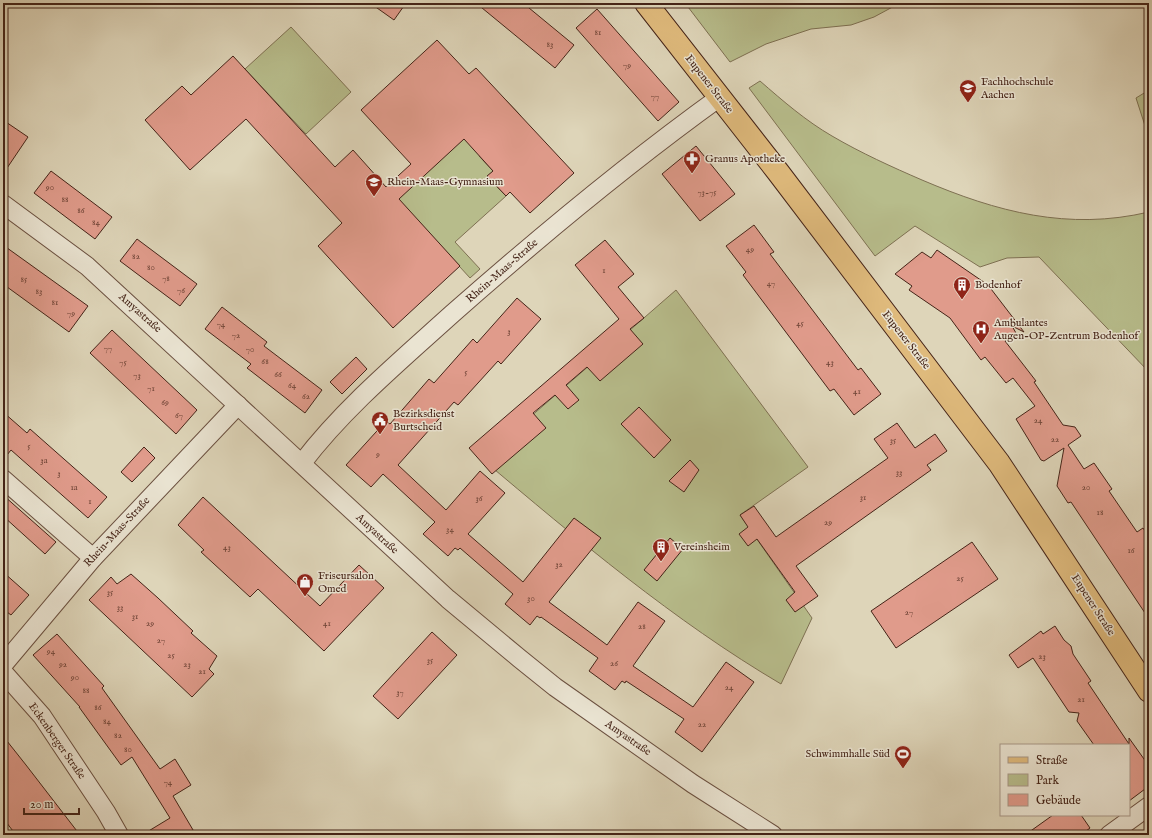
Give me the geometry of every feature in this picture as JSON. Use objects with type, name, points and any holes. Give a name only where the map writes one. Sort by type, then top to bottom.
[{"type":"main road","name":"Eupener Straße","points":[[646,3],[720,97],[999,463],[1149,691]]},
{"type":"street","name":"Rhein-Maas-Straße","points":[[302,464],[322,437],[406,355],[512,260],[720,97]]},
{"type":"street","name":"Amyastraße","points":[[3,204],[87,266],[180,349],[238,405],[448,599],[555,687],[693,784],[773,835]]},
{"type":"street","name":"Rhein-Maas-Straße","points":[[3,665],[93,558],[238,405]]},
{"type":"street","points":[[3,479],[93,558]]},
{"type":"street","name":"Eckenberger Straße","points":[[3,672],[42,716],[106,812],[118,835]]},
{"type":"street","points":[[1109,835],[1149,806]]},
{"type":"green space","points":[[685,3],[900,3],[874,17],[851,25],[811,29],[766,44],[730,62]]},
{"type":"green space","points":[[291,27],[351,92],[306,134],[245,69]]},
{"type":"green space","points":[[760,81],[804,117],[822,130],[843,142],[877,160],[911,175],[978,201],[1005,209],[1061,219],[1090,220],[1149,212],[1149,372],[1039,257],[1007,258],[980,267],[915,226],[875,256],[749,88]]},
{"type":"green space","points":[[1149,90],[1149,138],[1136,98]]},
{"type":"green space","points":[[506,100],[521,116],[479,156],[493,171],[487,177],[506,196],[455,242],[480,269],[470,278],[398,199]]},
{"type":"green space","points":[[676,290],[808,467],[740,515],[812,618],[781,684],[702,634],[664,606],[590,549],[482,459]]},
{"type":"building","points":[[370,3],[406,3],[394,20]]},
{"type":"building","points":[[476,3],[523,3],[574,45],[555,68]]},
{"type":"building","points":[[597,9],[679,102],[658,121],[576,28]]},
{"type":"building","points":[[437,40],[469,74],[476,68],[574,173],[530,213],[510,192],[506,196],[487,176],[493,171],[464,139],[399,199],[460,266],[393,328],[318,246],[342,223],[246,119],[190,170],[145,120],[182,86],[191,95],[233,56],[335,167],[353,150],[386,187],[411,164],[361,110]]},
{"type":"building","points":[[3,120],[28,137],[3,174]]},
{"type":"building","points":[[696,146],[735,194],[700,221],[662,174]]},
{"type":"building","points":[[51,171],[112,217],[95,239],[34,193]]},
{"type":"building","points":[[754,225],[774,252],[770,254],[858,370],[861,368],[881,394],[854,415],[834,389],[830,391],[743,275],[746,272],[726,246]]},
{"type":"building","points":[[137,239],[197,284],[180,306],[120,261]]},
{"type":"building","points":[[605,240],[634,274],[618,287],[644,318],[630,329],[643,344],[600,381],[587,367],[566,385],[579,400],[568,409],[555,395],[533,413],[546,428],[492,474],[469,448],[619,319],[575,265]]},
{"type":"building","points":[[3,245],[88,306],[69,332],[3,284]]},
{"type":"building","points":[[937,250],[988,285],[1024,332],[1012,326],[1016,333],[1005,341],[1036,381],[1034,382],[1063,425],[1075,427],[1081,436],[1068,445],[1084,469],[1094,463],[1112,489],[1109,491],[1137,532],[1143,528],[1149,537],[1149,619],[1071,502],[1068,503],[1057,486],[1064,448],[1044,461],[1041,460],[1016,419],[1035,406],[1013,378],[1006,383],[985,357],[981,360],[950,318],[909,290],[912,286],[895,274],[922,252],[931,258]]},
{"type":"building","points":[[517,298],[541,319],[501,364],[498,361],[458,405],[454,402],[398,465],[446,510],[480,471],[505,493],[468,534],[523,582],[574,518],[601,538],[549,602],[607,645],[638,602],[665,621],[633,666],[693,707],[726,662],[754,682],[702,752],[675,732],[684,719],[626,681],[625,683],[622,681],[615,690],[589,671],[598,658],[541,617],[540,618],[537,616],[530,625],[505,604],[513,594],[460,548],[458,550],[455,548],[448,556],[423,534],[435,522],[383,474],[371,487],[346,465],[386,421],[390,424],[429,379],[434,383],[473,339],[477,343]]},
{"type":"building","points":[[222,307],[267,342],[264,346],[322,390],[305,413],[247,368],[251,364],[205,329]]},
{"type":"building","points":[[112,330],[197,410],[176,434],[90,353]]},
{"type":"building","points":[[356,357],[367,369],[342,394],[330,382]]},
{"type":"building","points":[[639,407],[671,440],[654,458],[621,424]]},
{"type":"building","points":[[3,412],[27,433],[30,429],[107,497],[88,518],[11,450],[3,460]]},
{"type":"building","points":[[897,423],[915,448],[935,434],[947,451],[927,465],[931,470],[796,566],[818,596],[795,612],[786,600],[795,592],[757,539],[748,546],[739,534],[748,527],[740,515],[754,506],[776,537],[888,458],[874,439]]},
{"type":"building","points":[[144,447],[155,458],[132,482],[121,472]]},
{"type":"building","points":[[690,460],[699,470],[684,492],[669,481]]},
{"type":"building","points":[[3,495],[56,542],[45,554],[3,516]]},
{"type":"building","points":[[203,497],[320,606],[359,565],[384,588],[324,651],[258,589],[250,597],[201,552],[204,550],[178,525]]},
{"type":"building","name":"Vereinsheim","points":[[670,538],[683,549],[657,581],[644,570]]},
{"type":"building","points":[[972,542],[998,579],[896,648],[871,611]]},
{"type":"building","points":[[3,572],[29,595],[11,615],[3,609]]},
{"type":"building","points":[[131,574],[193,631],[191,633],[217,656],[209,669],[214,674],[192,697],[89,600],[111,577],[117,584]]},
{"type":"building","points":[[1055,626],[1064,640],[1071,646],[1073,654],[1091,681],[1088,683],[1129,744],[1093,744],[1077,721],[1079,713],[1069,712],[1033,658],[1018,668],[1009,655],[1041,631],[1043,634]]},
{"type":"building","points":[[432,632],[457,655],[398,719],[373,696]]},
{"type":"building","points":[[57,634],[104,686],[102,688],[160,769],[175,759],[191,785],[173,796],[196,835],[142,835],[170,818],[132,757],[121,765],[80,707],[33,655]]},
{"type":"building","points":[[3,736],[80,835],[16,835],[3,818]]},
{"type":"building","points":[[1129,738],[1149,766],[1149,786],[1130,800]]},
{"type":"building","points":[[1052,816],[1082,816],[1090,828],[1081,835],[1025,835]]},
{"type":"place","name":"Fachhochschule Aachen","points":[[968,103]]},
{"type":"place","name":"Granus Apotheke","points":[[692,174]]},
{"type":"place","name":"Rhein-Maas-Gymnasium","points":[[374,197]]},
{"type":"place","name":"Bodenhof","points":[[962,300]]},
{"type":"place","name":"Ambulantes Augen-OP-Zentrum Bodenhof","points":[[981,344]]},
{"type":"place","name":"Bezirksdienst Burtscheid","points":[[380,435]]},
{"type":"place","name":"Vereinsheim","points":[[661,562]]},
{"type":"place","name":"Friseursalon Omed","points":[[305,597]]},
{"type":"place","name":"Schwimmhalle Süd","points":[[903,769]]}]
